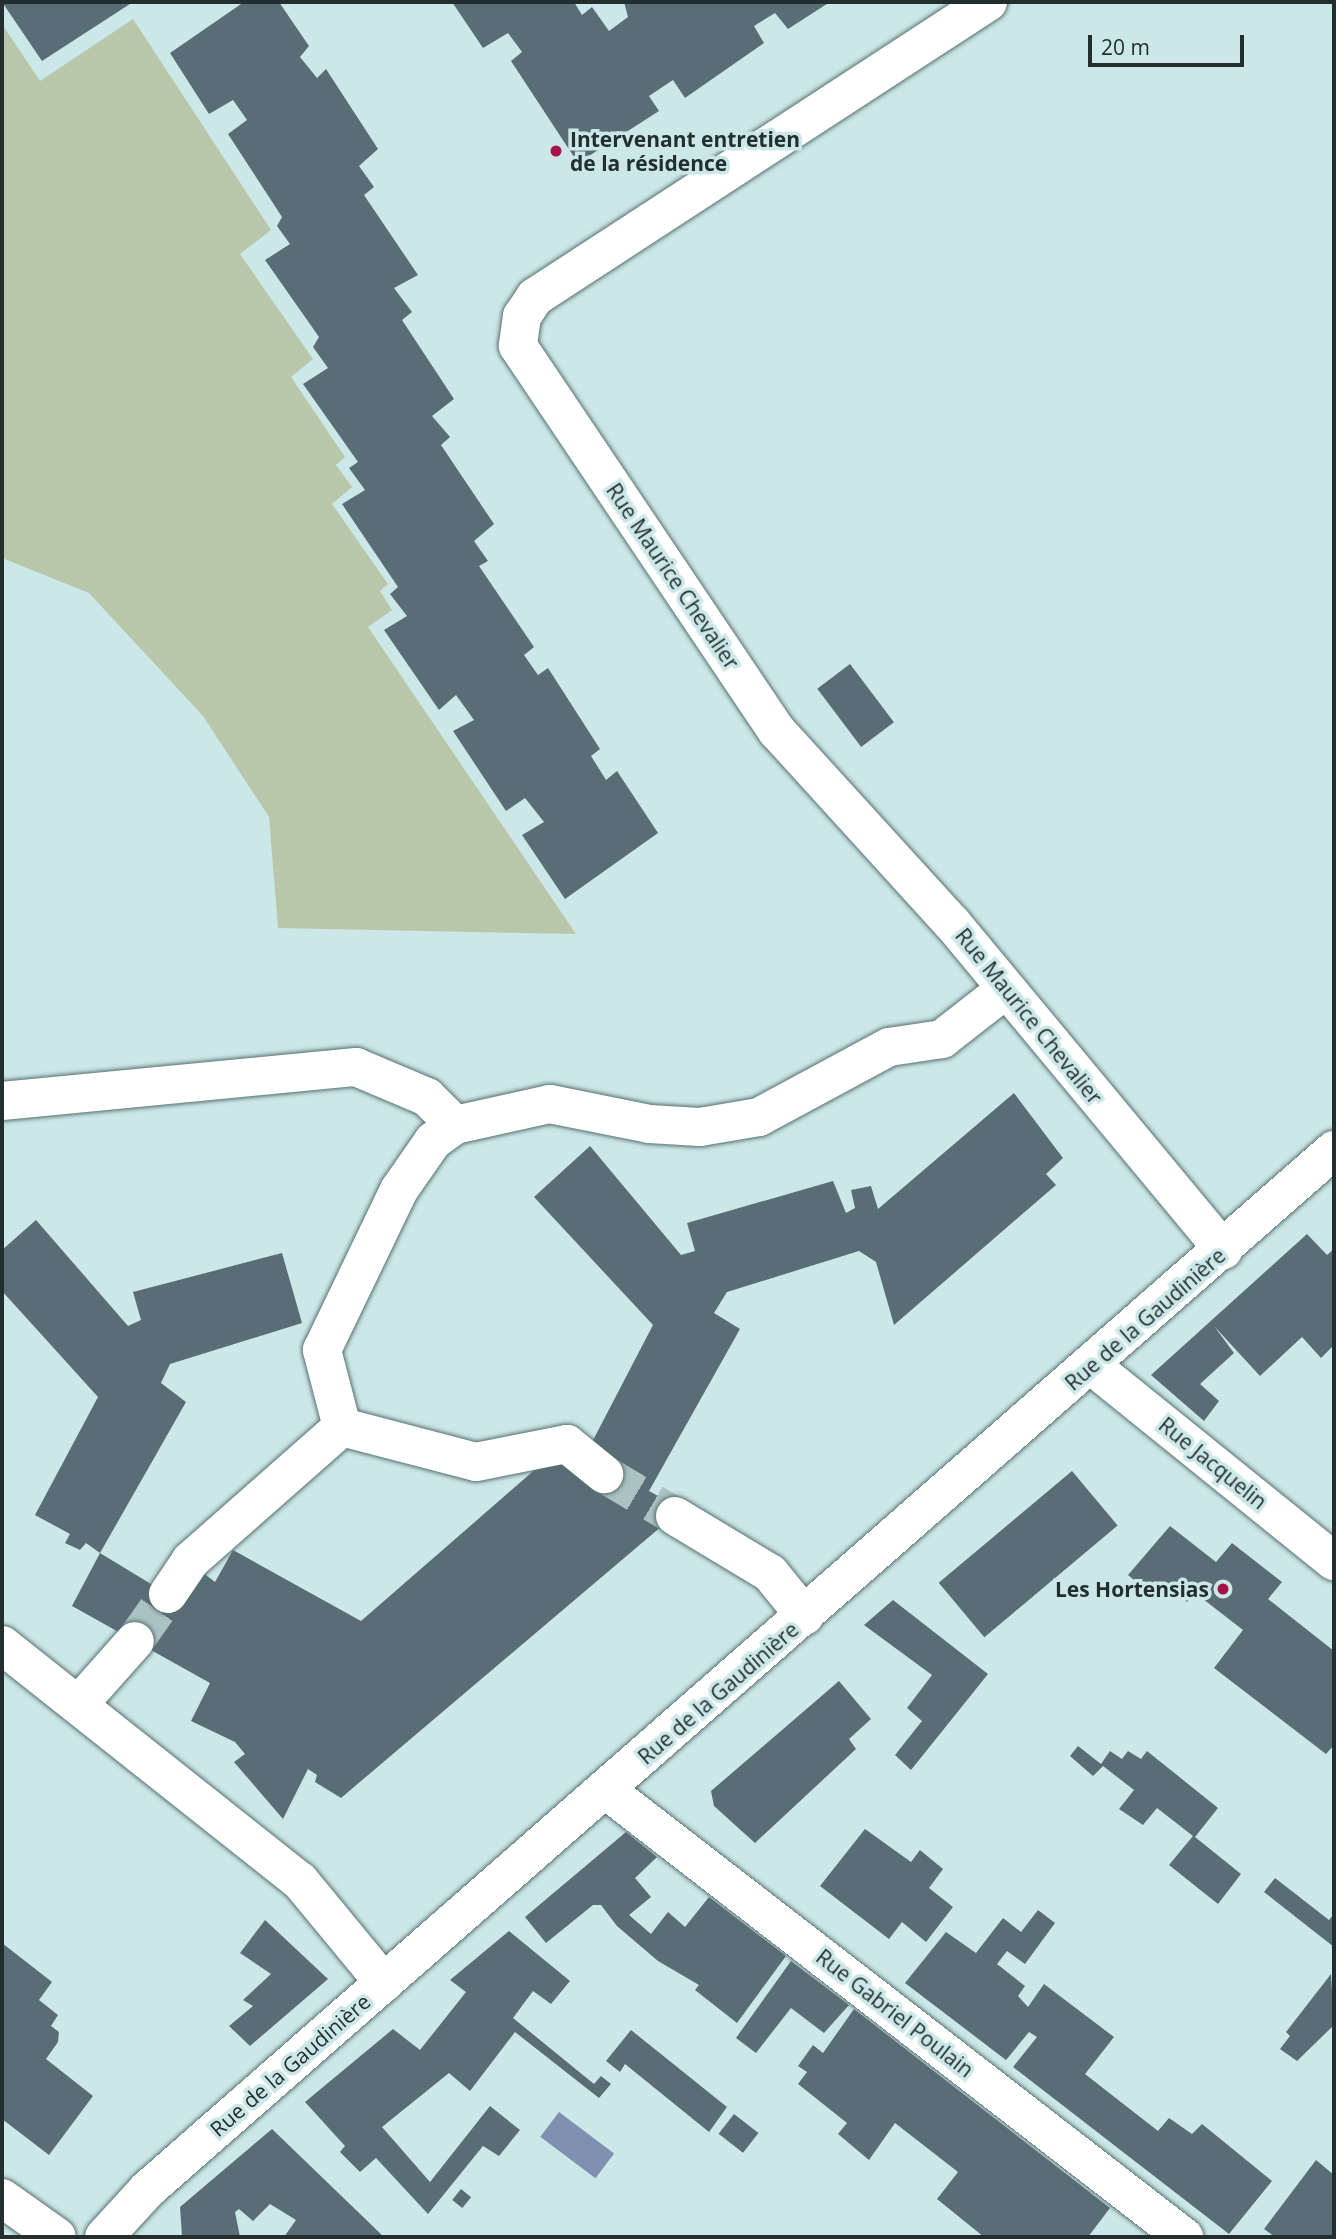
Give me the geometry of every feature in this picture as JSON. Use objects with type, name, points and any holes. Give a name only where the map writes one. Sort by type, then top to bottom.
[{"type":"street","name":"Rue Maurice Chevalier","points":[[988,2],[535,297],[522,316],[518,346],[778,731],[1006,989],[1223,1250]]},
{"type":"street","points":[[342,1427],[322,1350],[399,1191],[433,1141],[456,1125],[550,1104],[688,1126],[759,1117],[889,1047],[942,1039],[1006,989]]},
{"type":"street","points":[[2,1101],[356,1067],[427,1097],[456,1125]]},
{"type":"street","name":"Rue de la Gaudinière","points":[[104,2237],[148,2189],[1092,1366],[1334,1150]]},
{"type":"street","name":"Rue Jacquelin","points":[[1092,1366],[1334,1561]]},
{"type":"street","points":[[342,1427],[476,1462],[567,1444],[604,1474]]},
{"type":"street","points":[[168,1594],[190,1561],[342,1427]]},
{"type":"street","points":[[675,1516],[770,1573],[806,1616]]},
{"type":"street","points":[[79,1704],[135,1641]]},
{"type":"street","points":[[2,1645],[300,1881],[384,1983]]},
{"type":"street","name":"Rue Gabriel Poulain","points":[[606,1790],[1184,2237]]},
{"type":"street","points":[[2,2198],[57,2237]]},
{"type":"green space","points":[[133,19],[271,230],[240,254],[313,359],[291,377],[345,457],[336,465],[352,487],[332,504],[388,584],[380,591],[392,610],[368,627],[576,934],[278,928],[269,817],[203,716],[89,593],[2,558],[2,24],[40,81]]},
{"type":"water","points":[[559,2112],[614,2154],[595,2178],[540,2137]]},
{"type":"building","points":[[2,2],[133,2],[42,61]]},
{"type":"building","points":[[244,2],[279,2],[309,46],[300,57],[317,78],[326,69],[378,149],[359,166],[374,187],[364,195],[418,275],[394,288],[412,312],[402,320],[454,399],[432,416],[450,437],[441,445],[494,524],[474,541],[488,561],[479,566],[534,647],[524,655],[538,675],[548,668],[600,749],[591,756],[606,780],[617,771],[658,833],[565,899],[522,835],[544,822],[525,798],[506,811],[453,731],[474,720],[456,695],[439,710],[384,630],[407,616],[390,594],[398,587],[342,504],[365,490],[349,468],[358,462],[303,384],[328,368],[313,347],[319,337],[265,260],[290,244],[277,226],[282,217],[228,134],[247,120],[233,100],[209,114],[170,53]]},
{"type":"building","points":[[452,2],[574,2],[582,15],[592,7],[609,31],[628,17],[624,2],[830,2],[788,29],[775,13],[754,26],[764,43],[685,98],[673,80],[649,96],[659,111],[578,163],[511,61],[522,52],[508,33],[483,48]]},
{"type":"building","points":[[850,664],[894,722],[861,747],[817,689]]},
{"type":"building","points":[[1014,1093],[1063,1158],[1046,1174],[1056,1185],[894,1325],[876,1262],[859,1251],[727,1292],[714,1313],[740,1329],[649,1491],[682,1509],[341,1798],[315,1782],[317,1775],[308,1769],[283,1819],[234,1762],[245,1754],[235,1742],[191,1721],[210,1683],[72,1606],[100,1553],[179,1601],[198,1569],[215,1582],[233,1550],[361,1621],[561,1447],[590,1446],[653,1325],[534,1197],[590,1146],[681,1255],[695,1251],[687,1223],[833,1181],[846,1213],[855,1208],[851,1190],[871,1186],[878,1209]]},
{"type":"building","points":[[36,1220],[128,1326],[141,1320],[133,1292],[282,1253],[302,1323],[170,1364],[161,1383],[186,1402],[100,1553],[86,1543],[80,1550],[65,1543],[70,1534],[35,1515],[98,1397],[2,1291],[2,1250]]},
{"type":"building","points":[[1307,1234],[1327,1255],[1334,1249],[1334,1345],[1321,1358],[1302,1337],[1260,1376],[1214,1326],[1234,1353],[1200,1384],[1219,1401],[1204,1421],[1151,1375]]},
{"type":"building","points":[[1072,1471],[1118,1525],[984,1637],[939,1583]]},
{"type":"building","points":[[1170,1526],[1216,1562],[1232,1543],[1282,1582],[1268,1599],[1334,1651],[1334,1745],[1326,1754],[1214,1668],[1243,1630],[1194,1592],[1187,1602],[1166,1586],[1156,1598],[1128,1575]]},
{"type":"building","points":[[893,1600],[988,1674],[911,1770],[895,1755],[922,1721],[907,1708],[932,1675],[864,1625]]},
{"type":"building","points":[[839,1681],[871,1719],[849,1739],[856,1749],[755,1843],[714,1806],[711,1791]]},
{"type":"building","points":[[1078,1746],[1101,1764],[1110,1751],[1122,1759],[1128,1751],[1141,1759],[1147,1751],[1218,1808],[1195,1837],[1241,1874],[1218,1904],[1169,1865],[1193,1836],[1157,1808],[1143,1825],[1119,1809],[1134,1790],[1103,1766],[1093,1776],[1070,1756]]},
{"type":"building","points":[[865,1829],[911,1862],[920,1850],[943,1869],[929,1888],[953,1907],[926,1942],[902,1922],[889,1939],[820,1886]]},
{"type":"building","points":[[626,1832],[657,1857],[635,1878],[651,1897],[629,1915],[651,1934],[668,1912],[685,1927],[709,1897],[786,1956],[737,2023],[695,1990],[699,1985],[658,1961],[617,1926],[601,1905],[593,1905],[546,1943],[525,1917]]},
{"type":"building","points":[[1275,1878],[1329,1920],[1334,1914],[1334,1947],[1264,1892]]},
{"type":"building","points":[[1038,1910],[1055,1923],[1025,1964],[1007,1951],[997,1964],[1025,1986],[1018,1996],[1028,2007],[1044,1984],[1114,2037],[1085,2074],[1158,2131],[1169,2118],[1192,2134],[1202,2124],[1272,2181],[1229,2234],[1013,2067],[1037,2037],[1029,2032],[1006,2060],[905,1983],[946,1932],[976,1953],[1003,1918],[1021,1932]]},
{"type":"building","points":[[265,1920],[328,1979],[250,2046],[229,2026],[253,2006],[243,2000],[271,1974],[240,1953]]},
{"type":"building","points":[[509,1931],[570,1981],[551,2004],[533,1991],[513,2018],[594,2084],[601,2076],[611,2084],[599,2098],[515,2032],[470,2091],[449,2073],[382,2127],[430,2182],[490,2106],[520,2130],[499,2156],[483,2146],[428,2214],[376,2158],[360,2172],[340,2152],[345,2146],[305,2102],[393,2029],[420,2050],[466,1992],[450,1980]]},
{"type":"building","points":[[2,1943],[52,1982],[39,2000],[58,2015],[51,2026],[59,2032],[58,2042],[46,2059],[93,2096],[49,2155],[2,2119]]},
{"type":"building","points":[[791,1961],[849,2005],[824,2033],[791,2008],[756,2053],[736,2038]]},
{"type":"building","points":[[1331,1974],[1334,2025],[1297,2061],[1280,2049],[1290,2036],[1286,2032]]},
{"type":"building","points":[[854,2009],[1110,2208],[1088,2237],[984,2237],[937,2199],[958,2172],[895,2123],[869,2160],[838,2134],[847,2123],[798,2084],[807,2072],[798,2066],[813,2045],[823,2053]]},
{"type":"building","points":[[631,2030],[727,2107],[709,2132],[625,2064],[620,2072],[606,2061]]},
{"type":"building","points":[[734,2114],[758,2133],[743,2153],[719,2134]]},
{"type":"building","points":[[272,2129],[384,2237],[284,2237],[296,2220],[270,2204],[253,2221],[239,2209],[235,2212],[240,2237],[182,2237],[180,2207]]},
{"type":"building","points":[[1316,2160],[1334,2175],[1334,2237],[1275,2237],[1264,2229]]},
{"type":"building","points":[[461,2189],[471,2197],[462,2208],[452,2200]]},
{"type":"tunnel","points":[[604,1474],[675,1516]]},
{"type":"tunnel","points":[[135,1641],[168,1594]]},
{"type":"place","name":"Intervenant entretien de la résidence","points":[[556,151]]},
{"type":"place","name":"Les Hortensias","points":[[1223,1589]]}]
